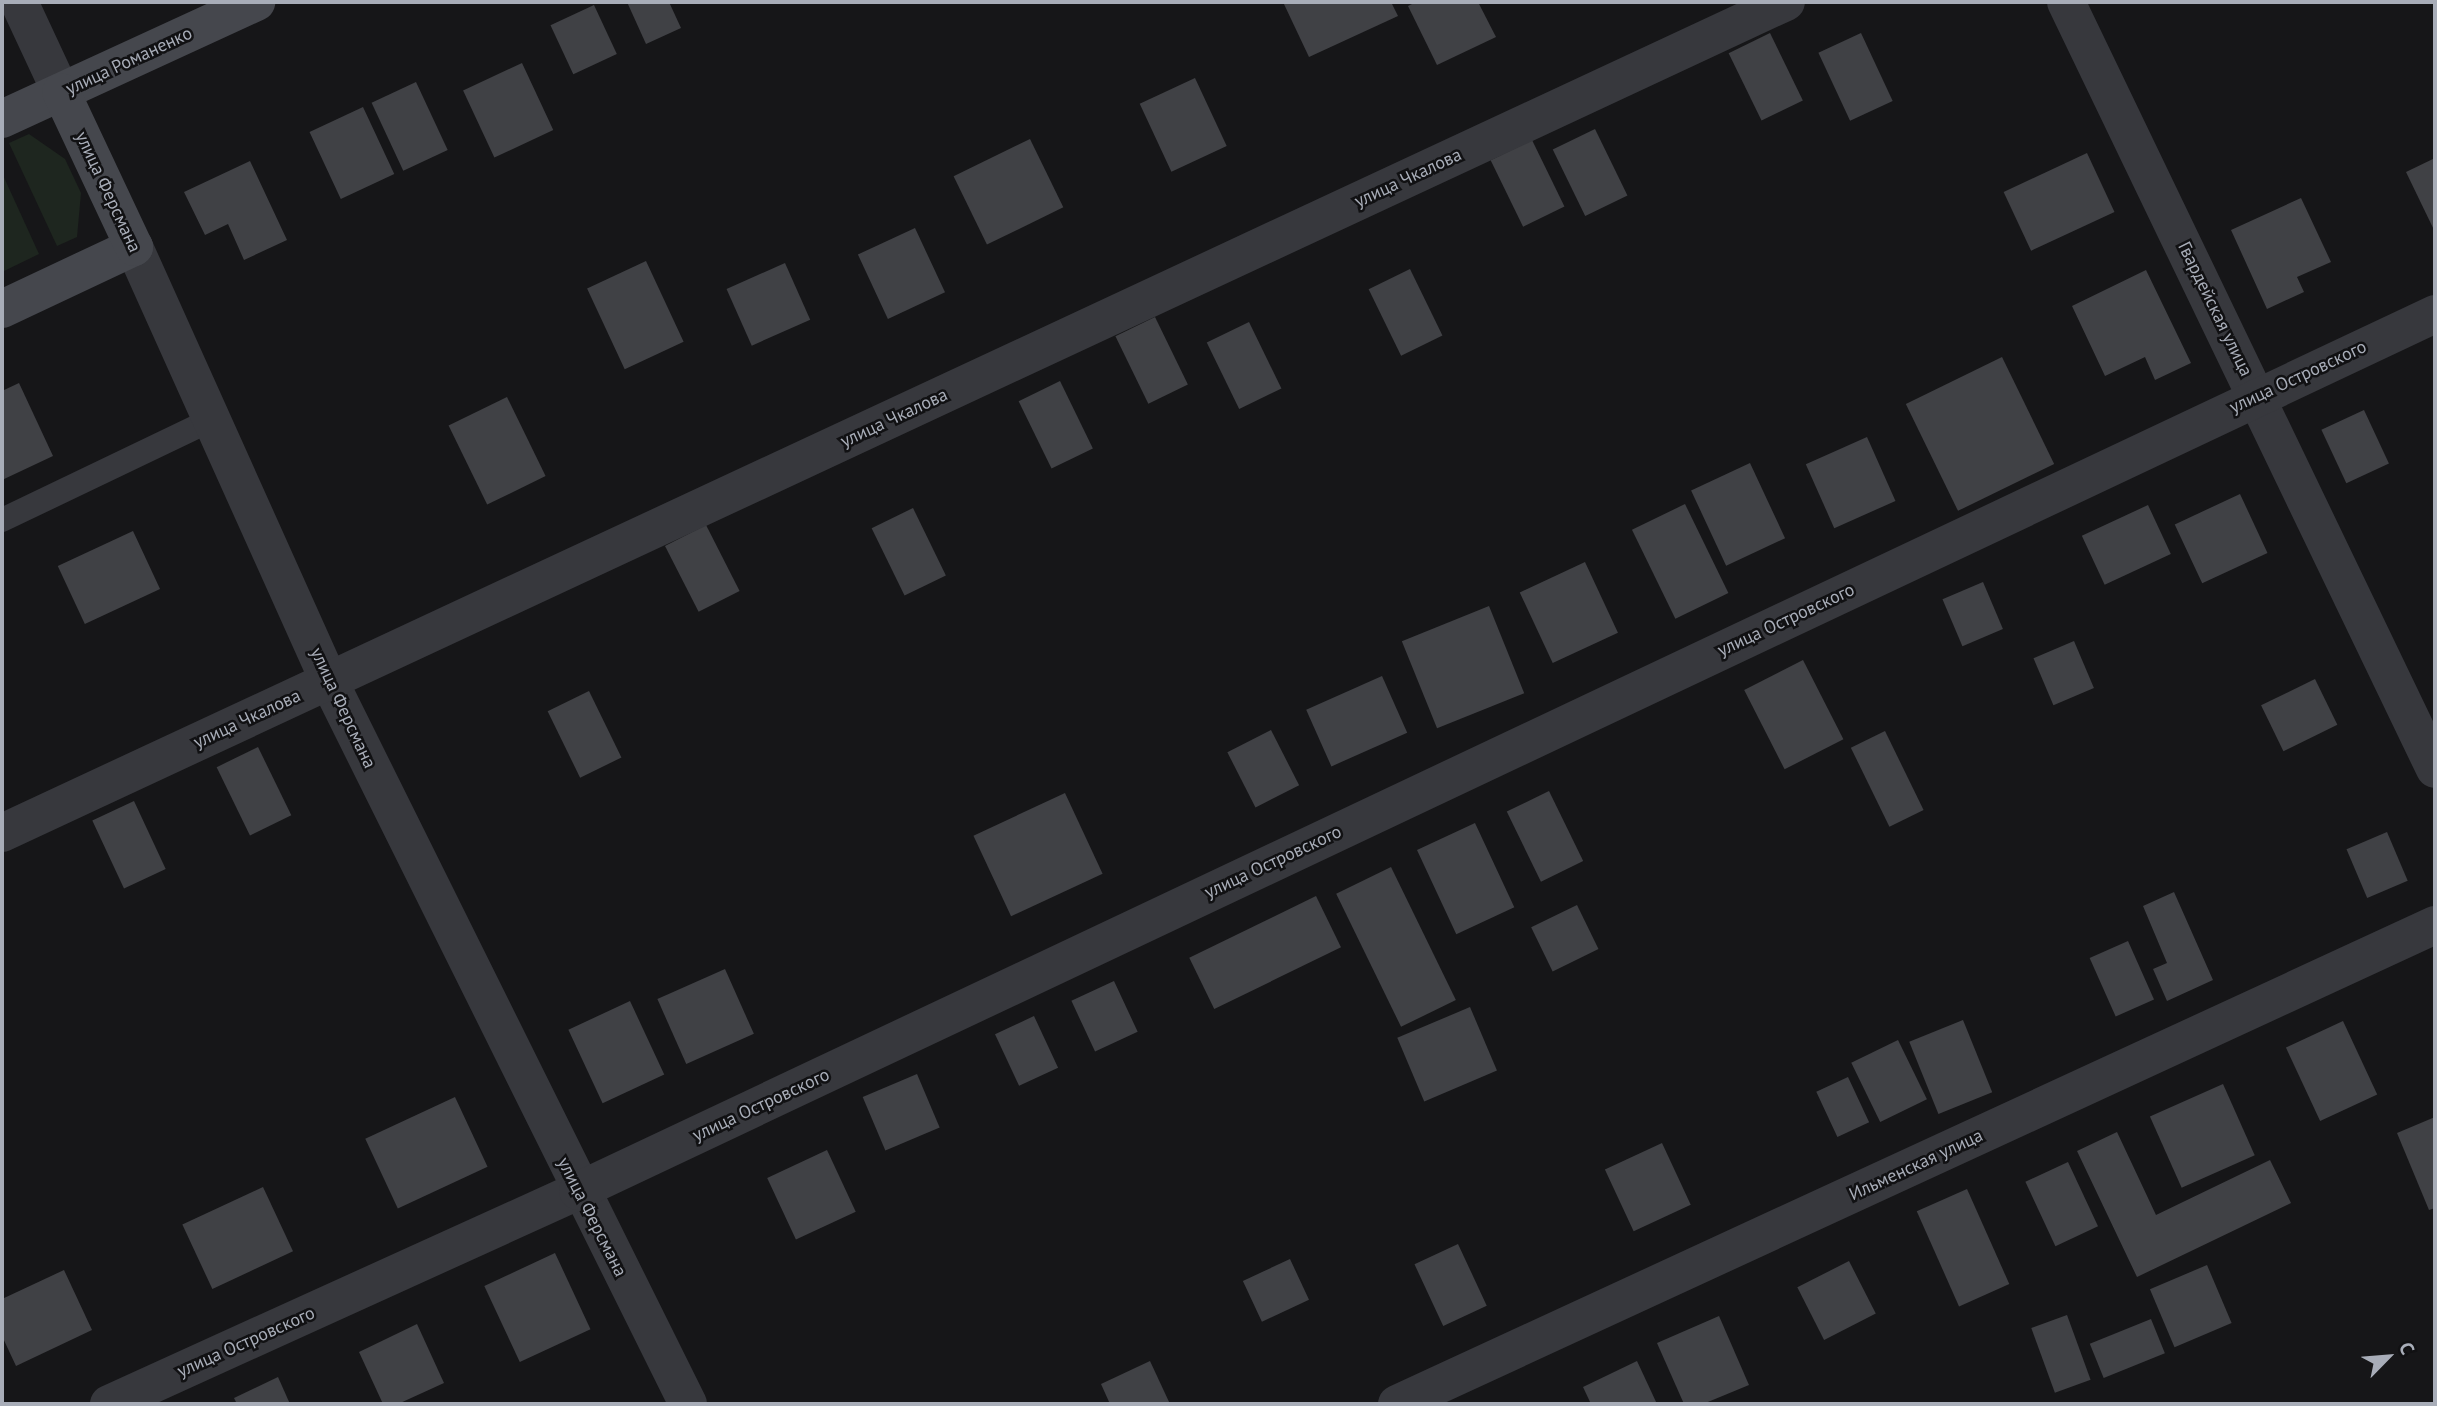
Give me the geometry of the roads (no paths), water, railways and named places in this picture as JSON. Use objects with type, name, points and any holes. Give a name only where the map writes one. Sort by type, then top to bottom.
[{"type":"main road","name":"улица Романенко","points":[[2,119],[256,2]]},
{"type":"main road","name":"улица Ферсмана","points":[[61,92],[134,247]]},
{"type":"main road","points":[[2,309],[134,247]]},
{"type":"street","name":"улица Ферсмана","points":[[19,2],[61,92]]},
{"type":"street","name":"улица Чкалова","points":[[2,832],[1786,2]]},
{"type":"street","name":"Гвардейская улица","points":[[2066,2],[2435,768]]},
{"type":"street","name":"улица Ферсмана","points":[[134,247],[329,681],[578,1191],[688,1404]]},
{"type":"street","name":"улица Островского","points":[[108,1404],[578,1191],[2435,314]]},
{"type":"street","name":"Ильменская улица","points":[[1397,1404],[2435,925]]},
{"type":"lane","points":[[2,520],[213,419]]}]
